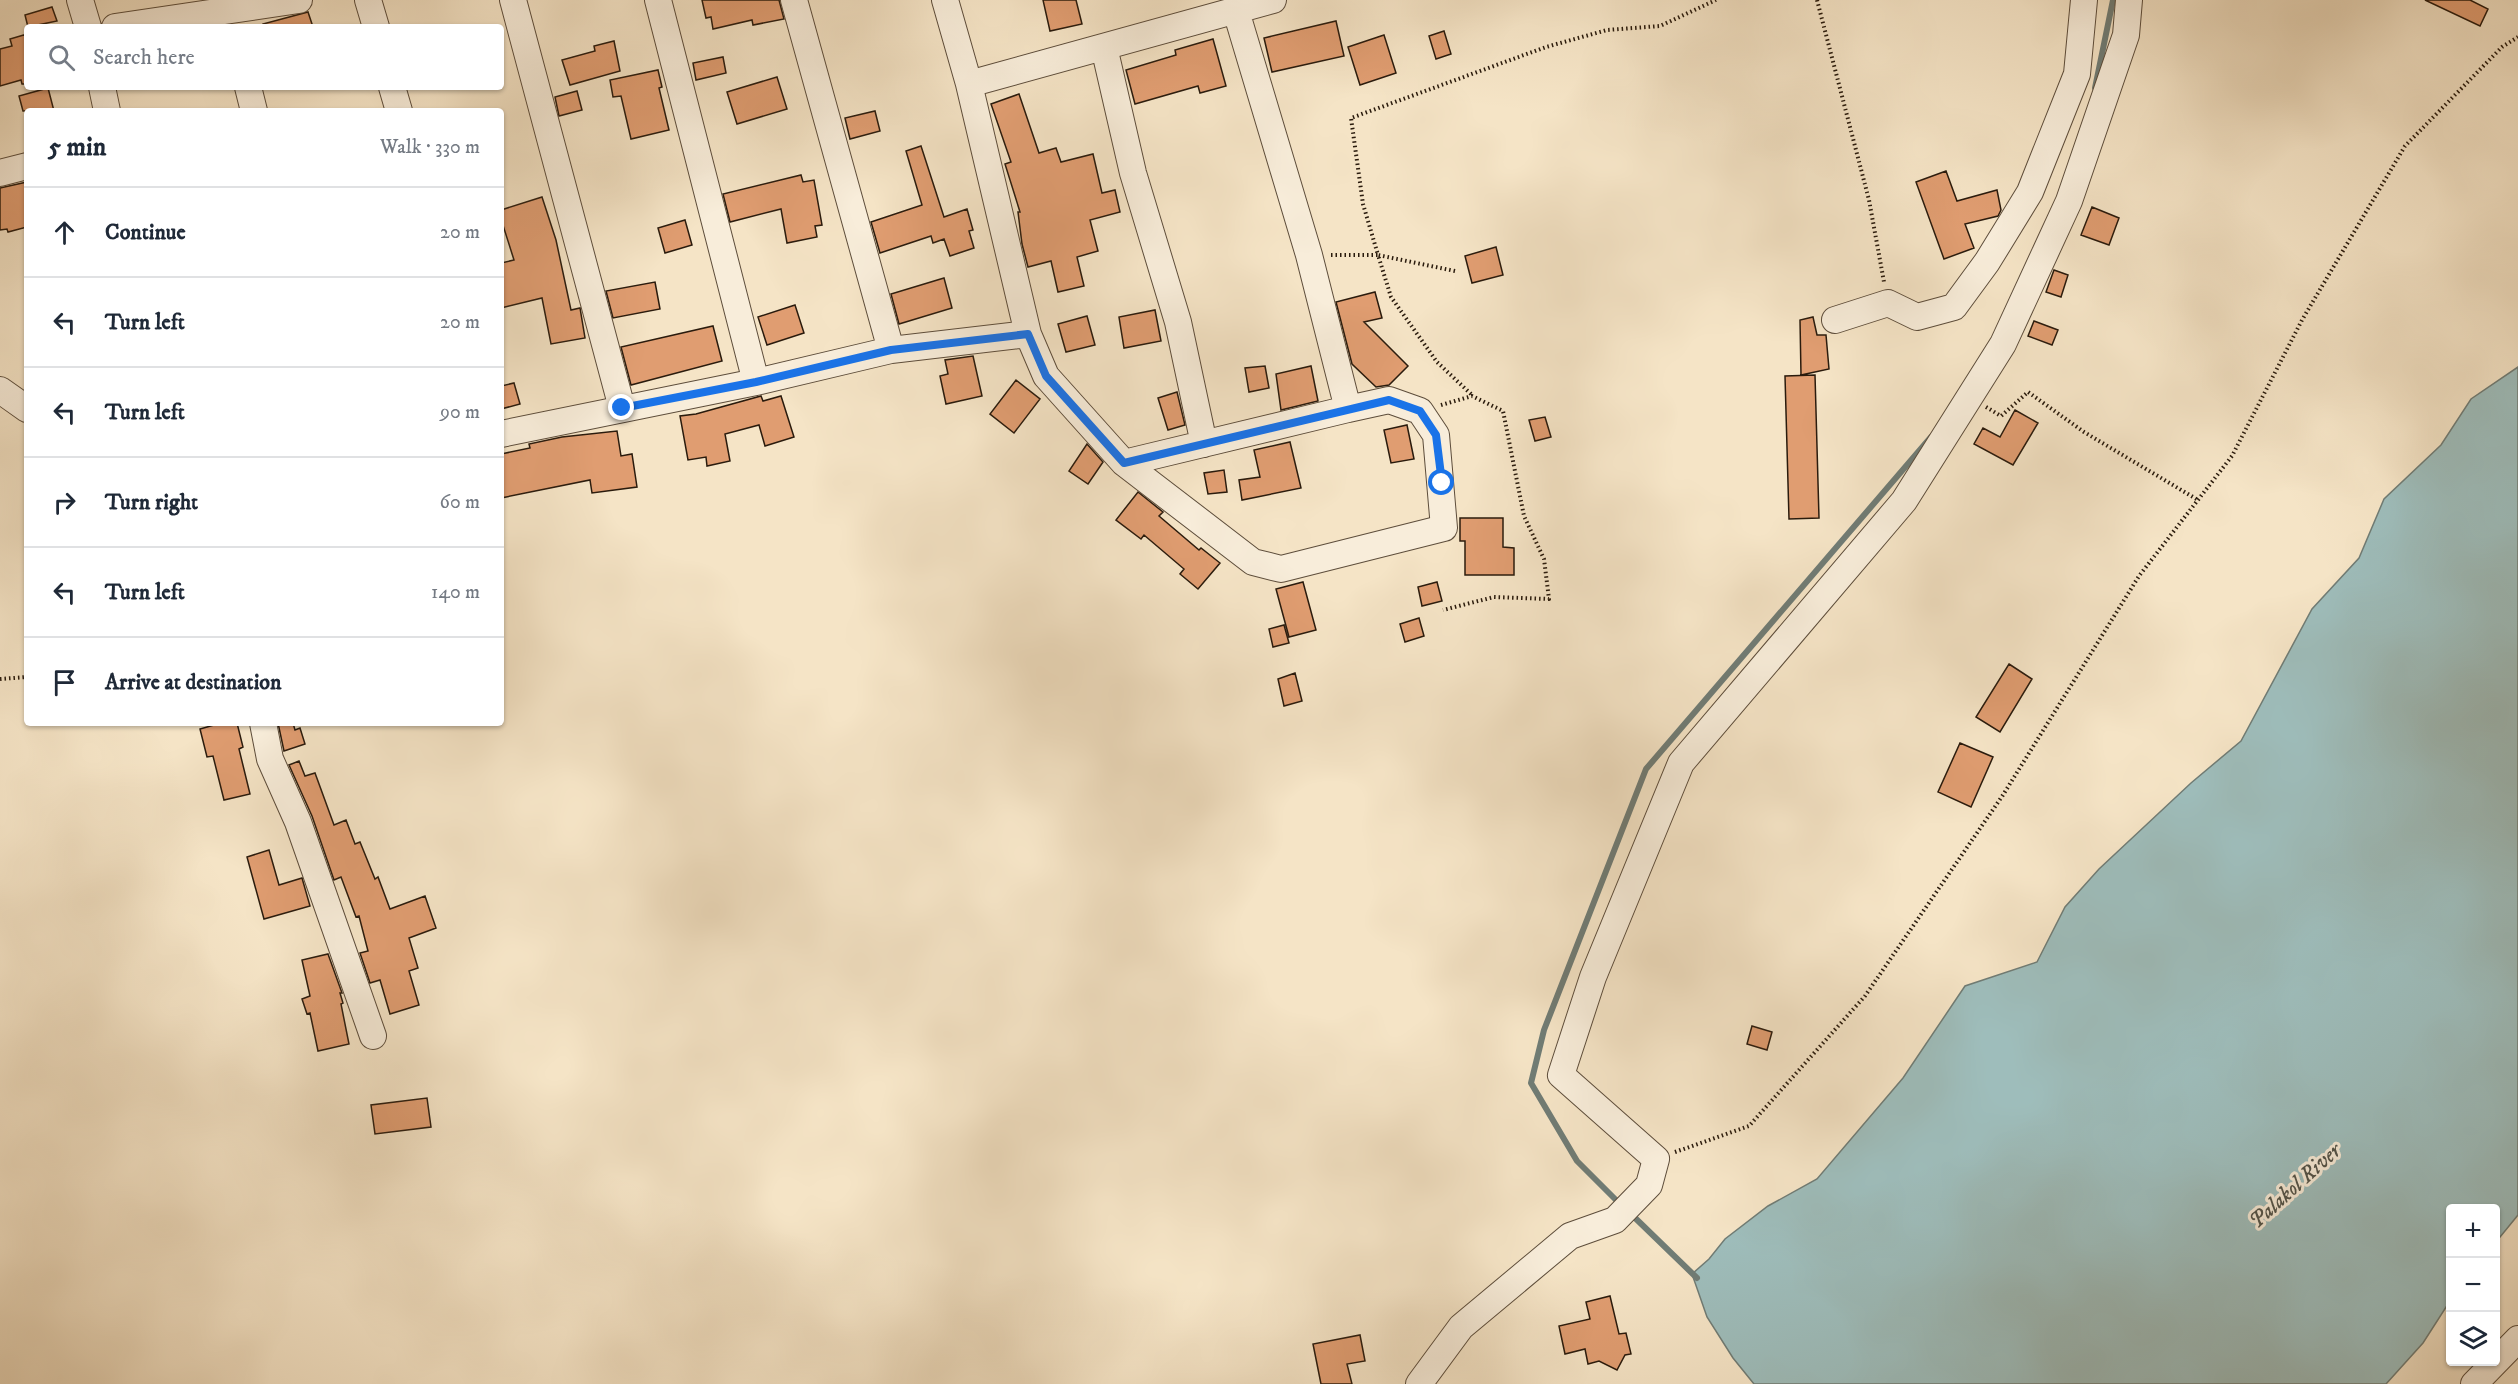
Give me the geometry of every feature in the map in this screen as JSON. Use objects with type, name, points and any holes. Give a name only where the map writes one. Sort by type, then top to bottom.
[{"type":"street","points":[[80,0],[87,24]]},
{"type":"street","points":[[158,24],[229,19],[299,0]]},
{"type":"street","points":[[368,0],[375,24]]},
{"type":"street","points":[[513,0],[622,408]]},
{"type":"street","points":[[658,0],[756,382]]},
{"type":"street","points":[[794,0],[891,350]]},
{"type":"street","points":[[945,0],[969,84],[1028,334],[1046,376],[1124,463],[1253,562],[1281,569],[1444,528],[1436,435],[1420,411],[1389,400],[1124,463]]},
{"type":"street","points":[[969,84],[1273,0]]},
{"type":"street","points":[[1835,320],[1888,303],[1917,317],[1954,307],[1987,262],[2030,192],[2077,74],[2084,0]]},
{"type":"street","points":[[1419,1384],[1461,1327],[1570,1236],[1615,1220],[1649,1185],[1656,1159],[1561,1076],[1597,966],[1681,763],[1904,501],[2003,344],[2068,201],[2126,35],[2129,0]]},
{"type":"street","points":[[1236,11],[1309,255],[1348,410]]},
{"type":"street","points":[[1104,47],[1133,173],[1178,322],[1204,444]]},
{"type":"street","points":[[103,90],[106,108]]},
{"type":"street","points":[[249,90],[253,108]]},
{"type":"street","points":[[393,90],[398,108]]},
{"type":"street","points":[[0,173],[24,167]]},
{"type":"street","points":[[504,433],[756,382],[891,350],[1028,334]]},
{"type":"street","points":[[0,390],[24,407]]},
{"type":"street","points":[[264,726],[270,759],[298,822],[373,1036]]},
{"type":"street","points":[[2474,1384],[2518,1339]]},
{"type":"path","points":[[1443,610],[1494,597],[1549,599],[1544,559],[1524,516],[1503,411],[1472,396],[1437,363],[1391,297],[1363,204],[1351,118],[1546,47],[1607,30],[1660,26],[1716,0]]},
{"type":"path","points":[[1817,0],[1869,200],[1888,303]]},
{"type":"path","points":[[1656,1159],[1749,1126],[1865,996],[2003,795],[2139,576],[2232,456],[2302,320],[2405,146],[2502,47],[2518,37]]},
{"type":"path","points":[[1309,255],[1378,255],[1455,271]]},
{"type":"path","points":[[1970,397],[2001,416],[2028,392],[2084,432],[2198,500]]},
{"type":"path","points":[[1420,411],[1472,396]]},
{"type":"path","points":[[0,679],[24,677]]},
{"type":"water","name":"Palakol River","points":[[2518,367],[2518,1215],[2500,1237],[2500,1204],[2446,1204],[2446,1307],[2423,1343],[2386,1384],[1754,1384],[1733,1358],[1707,1317],[1692,1274],[1709,1259],[1725,1239],[1768,1206],[1817,1179],[1903,1078],[1965,986],[2037,962],[2065,907],[2099,869],[2191,783],[2241,741],[2312,609],[2359,558],[2384,499],[2441,445],[2471,399]]},
{"type":"building","points":[[702,0],[779,0],[784,19],[753,25],[752,20],[713,29],[711,17],[706,18]]},
{"type":"building","points":[[1043,0],[1076,0],[1082,24],[1050,31]]},
{"type":"building","points":[[2425,0],[2470,0],[2488,9],[2480,26]]},
{"type":"building","points":[[52,7],[57,21],[27,24],[25,15]]},
{"type":"building","points":[[308,12],[312,24],[263,24]]},
{"type":"building","points":[[1336,21],[1344,56],[1272,72],[1264,38]]},
{"type":"building","points":[[1444,31],[1451,54],[1436,59],[1429,36]]},
{"type":"building","points":[[24,35],[24,84],[21,80],[0,86],[0,49],[12,46],[10,39]]},
{"type":"building","points":[[1384,35],[1396,73],[1360,85],[1348,47]]},
{"type":"building","points":[[1213,39],[1226,86],[1200,93],[1198,86],[1135,104],[1126,70],[1176,55],[1175,50]]},
{"type":"building","points":[[614,41],[620,71],[570,85],[562,60],[595,51],[594,46]]},
{"type":"building","points":[[723,57],[726,73],[696,80],[693,63]]},
{"type":"building","points":[[658,70],[662,87],[659,88],[669,130],[631,139],[621,96],[613,97],[610,80]]},
{"type":"building","points":[[777,77],[787,109],[737,124],[727,92]]},
{"type":"building","points":[[49,90],[53,108],[24,108],[23,111],[19,96]]},
{"type":"building","points":[[577,91],[582,110],[559,116],[555,97]]},
{"type":"building","points":[[1019,94],[1039,153],[1056,148],[1061,162],[1093,154],[1102,193],[1115,190],[1120,212],[1090,220],[1098,251],[1077,257],[1084,286],[1058,292],[1051,261],[1028,267],[1022,244],[1018,212],[1020,212],[1005,164],[1011,162],[991,104]]},
{"type":"building","points":[[875,111],[880,131],[850,139],[845,118]]},
{"type":"building","points":[[921,146],[944,217],[967,209],[973,230],[969,231],[974,248],[950,256],[944,239],[933,243],[931,236],[880,253],[871,222],[922,205],[906,151]]},
{"type":"building","points":[[1946,171],[1957,201],[1997,190],[2001,210],[1998,216],[1965,224],[1974,248],[1944,259],[1916,182]]},
{"type":"building","points":[[801,175],[803,182],[814,180],[822,225],[815,226],[817,237],[787,243],[781,209],[730,222],[723,194]]},
{"type":"building","points":[[24,183],[24,228],[8,232],[7,229],[0,230],[0,188]]},
{"type":"building","points":[[542,197],[556,240],[571,310],[580,308],[585,338],[551,344],[542,298],[504,307],[504,262],[514,260],[504,228],[504,209]]},
{"type":"building","points":[[2092,207],[2119,218],[2109,245],[2081,235]]},
{"type":"building","points":[[685,220],[692,245],[665,253],[658,228]]},
{"type":"building","points":[[1496,247],[1503,275],[1472,283],[1465,256]]},
{"type":"building","points":[[2054,270],[2068,275],[2061,297],[2046,292]]},
{"type":"building","points":[[944,278],[952,308],[899,324],[891,294]]},
{"type":"building","points":[[655,282],[660,309],[613,318],[606,291]]},
{"type":"building","points":[[1375,292],[1382,318],[1364,322],[1408,366],[1389,385],[1376,387],[1352,364],[1336,302]]},
{"type":"building","points":[[795,305],[804,333],[767,345],[758,317]]},
{"type":"building","points":[[1155,310],[1161,341],[1124,348],[1119,317]]},
{"type":"building","points":[[1087,316],[1095,345],[1066,352],[1058,324]]},
{"type":"building","points":[[1813,317],[1817,335],[1826,335],[1829,369],[1801,375],[1800,320]]},
{"type":"building","points":[[2034,321],[2058,330],[2052,345],[2028,336]]},
{"type":"building","points":[[713,326],[722,361],[631,385],[621,347]]},
{"type":"building","points":[[973,356],[982,396],[946,404],[940,376],[948,374],[945,360]]},
{"type":"building","points":[[1265,366],[1269,388],[1249,392],[1245,368]]},
{"type":"building","points":[[1311,366],[1318,401],[1281,410],[1276,374]]},
{"type":"building","points":[[1815,375],[1819,518],[1789,519],[1785,376]]},
{"type":"building","points":[[1016,380],[1040,399],[1014,433],[990,414]]},
{"type":"building","points":[[514,383],[520,404],[504,408],[504,385]]},
{"type":"building","points":[[1177,392],[1185,425],[1168,430],[1158,398]]},
{"type":"building","points":[[761,396],[763,401],[781,396],[794,437],[765,446],[759,425],[725,434],[730,461],[707,466],[706,457],[688,460],[680,416],[696,414]]},
{"type":"building","points":[[2015,410],[2038,423],[2013,465],[1974,444],[1983,428],[2000,437]]},
{"type":"building","points":[[1545,417],[1551,437],[1535,441],[1529,420]]},
{"type":"building","points":[[1407,425],[1414,459],[1391,463],[1384,430]]},
{"type":"building","points":[[617,431],[621,456],[632,454],[637,487],[592,493],[590,480],[504,497],[504,453],[530,448],[529,444],[562,437]]},
{"type":"building","points":[[1290,442],[1301,488],[1242,500],[1239,480],[1260,477],[1254,450]]},
{"type":"building","points":[[1087,444],[1103,462],[1088,484],[1069,471]]},
{"type":"building","points":[[1224,470],[1227,492],[1208,494],[1204,473]]},
{"type":"building","points":[[1138,492],[1163,512],[1159,516],[1199,550],[1201,548],[1220,563],[1198,589],[1180,574],[1184,569],[1144,535],[1141,539],[1116,520]]},
{"type":"building","points":[[1460,518],[1503,518],[1503,547],[1514,548],[1514,575],[1465,575],[1465,541],[1460,541]]},
{"type":"building","points":[[1303,582],[1316,630],[1289,637],[1276,589]]},
{"type":"building","points":[[1437,582],[1442,601],[1422,606],[1418,587]]},
{"type":"building","points":[[1419,618],[1424,636],[1405,642],[1400,624]]},
{"type":"building","points":[[1284,625],[1289,643],[1273,647],[1269,629]]},
{"type":"building","points":[[2009,664],[2032,679],[2000,732],[1976,717]]},
{"type":"building","points":[[1295,673],[1302,701],[1284,706],[1278,679]]},
{"type":"building","points":[[210,726],[238,726],[243,747],[239,749],[250,794],[224,800],[213,756],[207,757],[200,729]]},
{"type":"building","points":[[279,726],[294,726],[295,730],[300,728],[305,744],[284,751]]},
{"type":"building","points":[[1960,743],[1993,757],[1971,807],[1938,792]]},
{"type":"building","points":[[299,761],[305,776],[315,773],[334,825],[346,820],[355,844],[360,842],[375,879],[378,877],[390,909],[425,896],[436,928],[409,938],[418,968],[409,971],[419,1005],[390,1014],[380,980],[370,983],[360,953],[368,951],[359,916],[356,917],[341,877],[334,880],[312,816],[289,765]]},
{"type":"building","points":[[269,850],[279,885],[302,878],[310,906],[264,919],[247,857]]},
{"type":"building","points":[[328,954],[342,993],[340,993],[343,1003],[341,1004],[349,1044],[318,1051],[310,1013],[307,1014],[302,999],[310,996],[302,960]]},
{"type":"building","points":[[1752,1026],[1772,1032],[1767,1050],[1747,1044]]},
{"type":"building","points":[[427,1098],[431,1127],[375,1134],[371,1105]]},
{"type":"building","points":[[1610,1296],[1619,1334],[1626,1333],[1631,1354],[1625,1355],[1617,1370],[1599,1361],[1588,1364],[1585,1349],[1565,1354],[1559,1326],[1590,1319],[1586,1302]]},
{"type":"building","points":[[1360,1335],[1365,1361],[1347,1364],[1352,1384],[1321,1384],[1313,1344]]},
{"type":"waterway","points":[[2095,88],[2113,0]]},
{"type":"waterway","points":[[1621,1205],[1577,1161],[1531,1083],[1544,1030],[1646,769],[1931,437]]},
{"type":"waterway","points":[[1631,1214],[1697,1278]]},
{"type":"route","points":[[622,408],[756,382],[891,350],[1028,334],[1046,376],[1124,463],[1389,400],[1420,411],[1436,435],[1442,483]]}]
